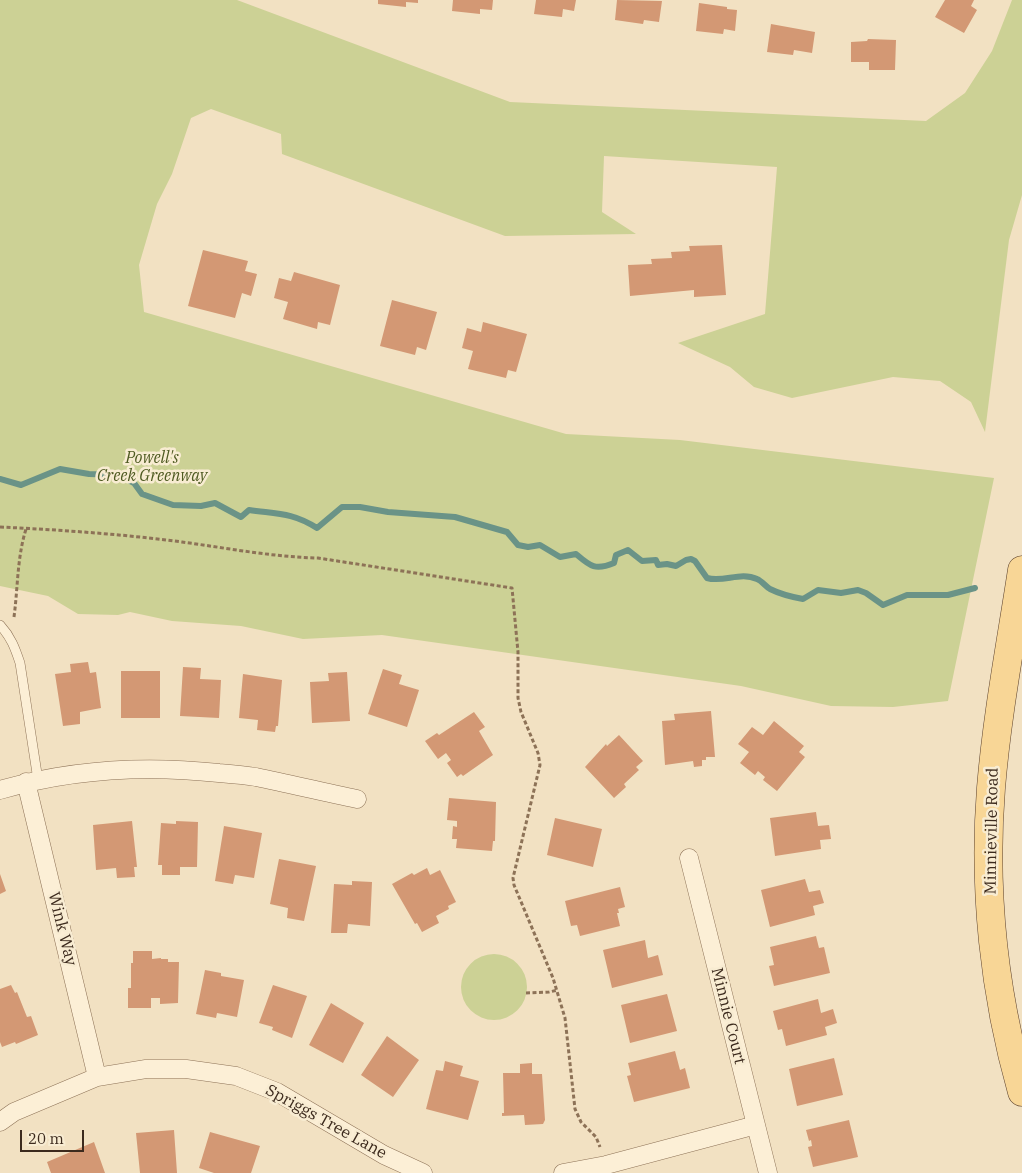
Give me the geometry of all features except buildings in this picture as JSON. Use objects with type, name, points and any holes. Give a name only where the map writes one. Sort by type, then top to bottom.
[{"type":"main road","name":"Minnieville Road","points":[[1022,570],[994,752],[989,833],[996,967],[1007,1031],[1022,1092]]},
{"type":"street","points":[[0,790],[32,781],[71,774],[122,769],[190,770],[255,777],[357,800]]},
{"type":"street","name":"Wink Way","points":[[32,781],[98,1077]]},
{"type":"street","name":"Minnie Court","points":[[689,858],[768,1173]]},
{"type":"street","name":"Spriggs Tree Lane","points":[[0,1122],[14,1112],[98,1077],[146,1069],[186,1069],[236,1076],[277,1092],[384,1155],[423,1173]]},
{"type":"street","points":[[563,1173],[606,1165],[756,1125]]},
{"type":"lane","points":[[0,625],[15,646],[20,664],[32,781]]},
{"type":"path","points":[[0,527],[146,538],[288,557],[318,558],[512,588],[518,652],[518,698],[521,712],[538,753],[540,765],[513,878],[518,896],[558,990],[566,1018],[575,1109],[581,1122],[596,1137],[606,1165]]},
{"type":"path","points":[[15,646],[12,629],[21,545],[26,529]]},
{"type":"path","points":[[526,993],[558,990]]},
{"type":"green space","name":"Powell's Creek Greenway","points":[[0,0],[237,0],[510,102],[926,121],[965,93],[992,51],[1012,0],[1022,0],[1022,195],[1009,240],[985,432],[971,402],[940,381],[893,377],[792,398],[754,387],[730,367],[678,343],[765,314],[777,167],[604,156],[602,212],[636,234],[505,236],[282,154],[281,134],[211,109],[191,118],[172,174],[157,204],[139,265],[144,312],[566,434],[680,440],[994,478],[948,701],[893,707],[831,706],[741,686],[382,635],[303,639],[241,626],[172,621],[130,612],[118,615],[78,614],[48,596],[0,586]]},
{"type":"green space","points":[[494,954],[507,957],[517,964],[524,974],[527,987],[524,1000],[517,1010],[507,1017],[494,1020],[481,1017],[471,1010],[464,1000],[461,987],[464,974],[471,964],[481,957]]},
{"type":"waterway","points":[[0,479],[21,485],[60,469],[89,474],[119,475],[134,483],[142,494],[173,505],[201,506],[215,503],[241,517],[249,510],[276,513],[292,516],[317,528],[342,507],[360,507],[388,512],[455,517],[507,532],[518,545],[528,547],[540,545],[560,557],[576,554],[585,562],[597,567],[614,563],[616,555],[628,550],[642,561],[656,560],[658,565],[676,566],[691,559],[695,561],[707,578],[751,577],[759,580],[774,591],[803,599],[818,590],[841,593],[858,590],[866,593],[883,605],[907,595],[948,595],[975,588]]}]
